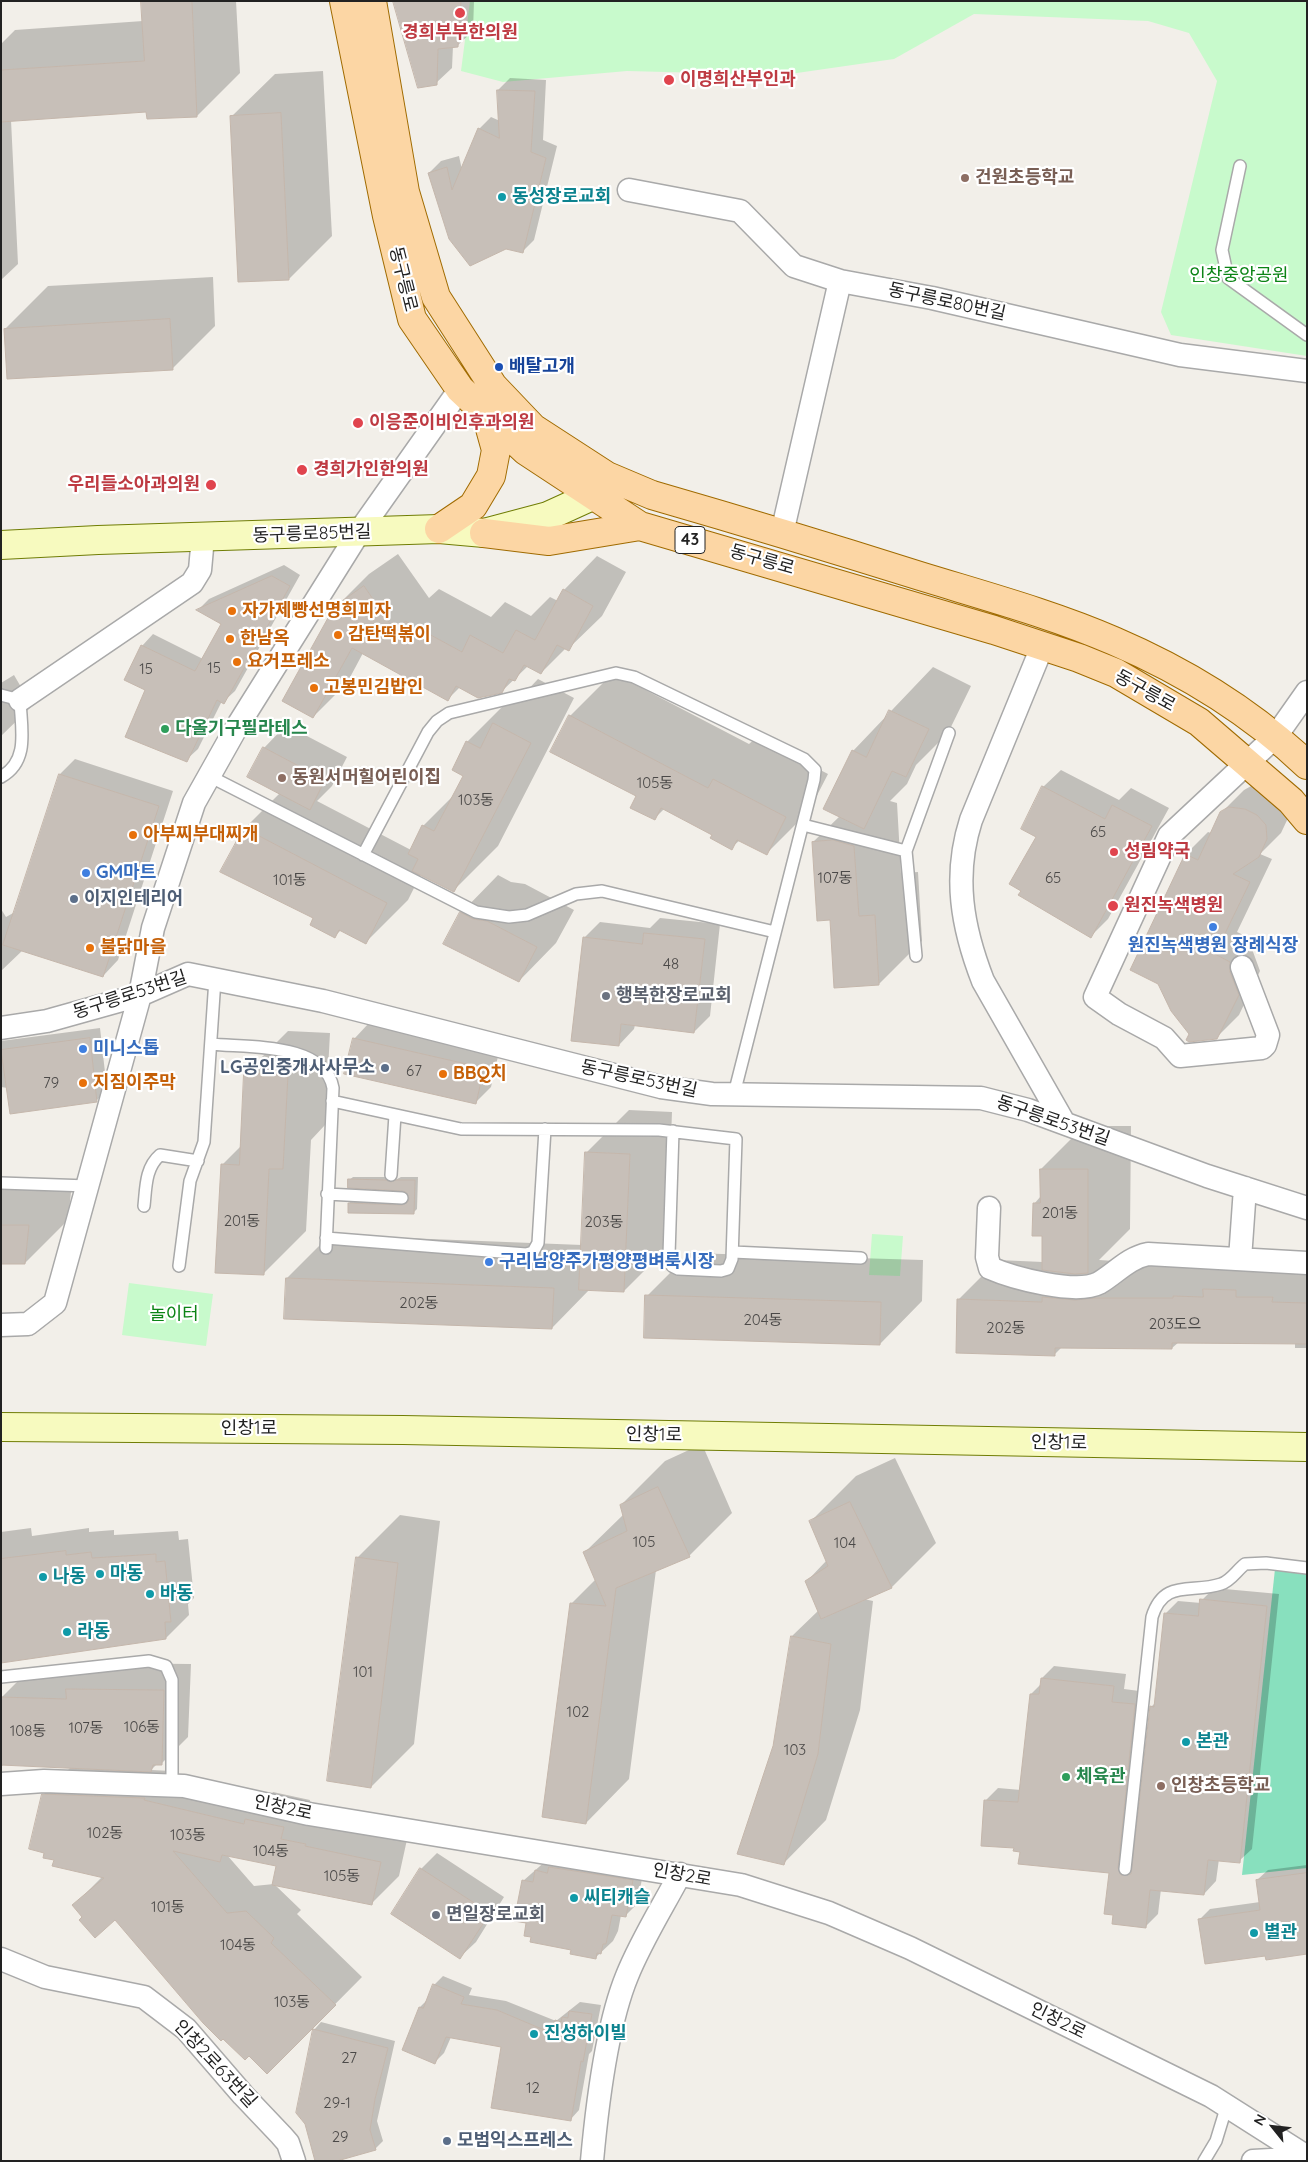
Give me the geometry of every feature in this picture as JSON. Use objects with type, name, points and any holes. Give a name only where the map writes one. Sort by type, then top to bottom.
[{"type":"main road","name":"동구릉로","points":[[344,1],[388,216],[412,318],[460,388],[526,452],[600,486],[652,494],[782,533],[1030,610],[1113,640],[1162,664],[1219,698],[1276,736],[1307,765]]},
{"type":"main road","name":"동구릉로","points":[[372,1],[405,192],[436,297],[494,386],[533,428],[600,486],[640,526],[823,578],[994,630],[1079,658],[1116,674],[1199,722],[1292,801],[1307,820]]},
{"type":"main road","points":[[439,529],[474,506],[491,476],[496,450],[486,414]]},
{"type":"main road","points":[[484,532],[548,541],[640,526]]},
{"type":"street","name":"동구릉로80번길","points":[[629,190],[740,211],[794,266],[840,281],[932,298],[1180,355],[1307,371]]},
{"type":"street","points":[[782,533],[840,281]]},
{"type":"street","points":[[1,1325],[28,1324],[55,1303],[140,995],[153,928],[185,825],[209,776],[359,532],[460,388]]},
{"type":"street","name":"동구릉로85번길","points":[[1,545],[439,529],[484,532],[548,516],[600,486]]},
{"type":"street","points":[[11,698],[192,583],[200,570],[203,537]]},
{"type":"street","points":[[1042,647],[971,820],[964,843],[961,884],[964,920],[974,959],[983,981],[1064,1123]]},
{"type":"street","points":[[1242,967],[1268,1034],[1265,1045],[1262,1048],[1180,1056],[1164,1038],[1120,1014],[1096,997],[1169,836],[1276,736],[1307,692]]},
{"type":"street","name":"동구릉로53번길","points":[[1,1028],[47,1021],[140,995],[188,974],[323,1001],[661,1087],[712,1094],[981,1098],[1028,1110],[1245,1188],[1307,1208]]},
{"type":"street","points":[[1240,1259],[1245,1188]]},
{"type":"street","points":[[989,1208],[986,1257],[990,1268],[1041,1284],[1089,1286],[1098,1283],[1129,1260],[1148,1254],[1307,1263]]},
{"type":"street","name":"인창1로","points":[[1,1427],[413,1430],[1307,1447]]},
{"type":"street","name":"인창2로","points":[[1,1784],[44,1781],[172,1785],[309,1814],[741,1885],[829,1913],[919,1952],[1227,2105],[1307,2158]]},
{"type":"street","points":[[592,2161],[606,2055],[620,1995],[639,1949],[680,1874]]},
{"type":"street","name":"인창2로63번길","points":[[1,1959],[45,1977],[144,1997],[186,2030],[281,2135],[288,2144],[294,2161]]},
{"type":"street","points":[[1253,2161],[1307,2158]]},
{"type":"lane","points":[[1240,166],[1222,250],[1228,278],[1307,335]]},
{"type":"lane","points":[[363,855],[428,732],[437,721],[449,713],[616,673],[634,677],[811,764],[815,770],[814,780],[734,1094]]},
{"type":"lane","points":[[1,777],[14,767],[21,753],[11,698]]},
{"type":"lane","points":[[916,956],[906,851],[950,733]]},
{"type":"lane","points":[[209,776],[476,912],[509,917],[527,916],[576,894],[602,891],[775,932]]},
{"type":"lane","points":[[803,825],[906,851]]},
{"type":"lane","points":[[179,1266],[188,1192],[204,1142],[215,979]]},
{"type":"lane","points":[[211,1044],[299,1053],[325,1068],[330,1075],[333,1088],[326,1243],[526,1254],[533,1252],[538,1243],[545,1129]]},
{"type":"lane","points":[[332,1101],[461,1129],[659,1130],[736,1139],[732,1252],[728,1269],[721,1271],[678,1269],[672,1266],[669,1255],[673,1132]]},
{"type":"lane","points":[[391,1175],[395,1115]]},
{"type":"lane","points":[[144,1206],[148,1173],[151,1165],[160,1155],[198,1161]]},
{"type":"lane","points":[[1,1183],[88,1186]]},
{"type":"lane","points":[[327,1194],[402,1198]]},
{"type":"lane","points":[[732,1252],[862,1258]]},
{"type":"lane","points":[[1124,1869],[1152,1617],[1158,1601],[1169,1592],[1224,1584],[1245,1564],[1266,1563],[1307,1568]]},
{"type":"lane","points":[[1,1677],[149,1661],[166,1666],[172,1680],[172,1785]]},
{"type":"lane","points":[[1204,2161],[1216,2141],[1227,2105]]},
{"type":"green space","name":"인창중앙공원","points":[[470,1],[1307,1],[1307,356],[1171,335],[1161,312],[1217,81],[1189,33],[1148,21],[974,14],[894,59],[783,75],[627,71],[503,82],[461,71]]},
{"type":"green space","points":[[872,1234],[903,1236],[900,1276],[869,1275]]},
{"type":"green space","name":"놀이터","points":[[129,1283],[213,1294],[206,1346],[122,1335]]},
{"type":"green space","points":[[1275,1569],[1307,1573],[1307,1868],[1242,1875]]},
{"type":"building","points":[[141,1],[192,1],[197,117],[147,119],[146,112],[1,122],[1,70],[144,61]]},
{"type":"building","points":[[393,1],[461,1],[458,47],[438,49],[437,85],[418,88]]},
{"type":"building","points":[[497,90],[535,91],[531,152],[546,158],[523,253],[506,249],[470,266],[449,239],[428,173],[447,167],[452,190],[478,128],[499,138]]},
{"type":"building","points":[[281,113],[289,280],[238,282],[230,116]]},
{"type":"building","points":[[170,319],[173,370],[7,379],[4,329]]},
{"type":"building","points":[[272,576],[290,586],[224,704],[217,700],[187,762],[125,737],[145,690],[124,680],[141,645],[195,671],[221,624],[196,610]]},
{"type":"building","points":[[364,586],[397,634],[405,621],[462,652],[470,635],[503,653],[516,630],[535,640],[563,589],[593,606],[569,651],[557,645],[541,674],[524,665],[515,681],[509,679],[502,693],[478,698],[456,686],[448,701],[352,648],[313,718],[282,701],[334,607]]},
{"type":"building","points":[[889,710],[929,729],[906,777],[892,771],[864,829],[823,809],[852,750],[866,757]]},
{"type":"building","points":[[569,715],[708,788],[713,779],[786,817],[767,855],[737,840],[732,850],[710,838],[712,835],[661,808],[655,820],[630,808],[636,796],[550,752]]},
{"type":"building","points":[[493,723],[531,743],[454,892],[412,871],[418,859],[408,854],[422,825],[434,831],[463,776],[452,770],[466,741],[480,748]]},
{"type":"building","points":[[263,747],[325,780],[310,810],[247,777]]},
{"type":"building","points":[[59,774],[159,806],[103,977],[3,945]]},
{"type":"building","points":[[1042,786],[1105,819],[1112,805],[1152,826],[1091,938],[1018,895],[1021,891],[1009,884],[1036,837],[1021,829]]},
{"type":"building","points":[[1229,807],[1245,809],[1257,815],[1266,825],[1267,839],[1259,857],[1233,874],[1250,882],[1215,954],[1230,962],[1230,972],[1239,995],[1217,1039],[1189,1042],[1186,1040],[1189,1034],[1171,1011],[1158,984],[1130,970],[1185,854],[1198,860],[1220,812]]},
{"type":"building","points":[[244,828],[387,903],[366,944],[339,930],[335,938],[310,925],[313,918],[220,872]]},
{"type":"building","points":[[833,840],[854,846],[859,916],[875,915],[879,985],[834,988],[830,920],[817,921],[812,842]]},
{"type":"building","points":[[460,912],[473,919],[487,921],[537,947],[519,982],[443,944]]},
{"type":"building","points":[[644,933],[705,939],[694,1033],[621,1024],[619,1046],[571,1041],[583,937],[642,944]]},
{"type":"building","points":[[90,1038],[97,1102],[10,1114],[1,1050]]},
{"type":"building","points":[[353,1038],[484,1068],[476,1104],[344,1074]]},
{"type":"building","points":[[244,1073],[288,1075],[283,1169],[269,1169],[264,1275],[215,1273],[221,1164],[239,1165]]},
{"type":"building","points":[[585,1152],[630,1154],[624,1292],[579,1290]]},
{"type":"building","points":[[1040,1169],[1088,1169],[1088,1273],[1075,1274],[1042,1270],[1042,1236],[1032,1236],[1033,1203],[1040,1203]]},
{"type":"building","points":[[348,1179],[386,1180],[391,1182],[396,1180],[415,1180],[414,1214],[348,1213],[348,1203],[402,1205],[408,1202],[409,1198],[406,1192],[402,1191],[348,1188]]},
{"type":"building","points":[[1,1225],[29,1225],[25,1264],[1,1264]]},
{"type":"building","points":[[286,1278],[554,1288],[552,1329],[284,1319]]},
{"type":"building","points":[[1203,1289],[1236,1290],[1236,1297],[1273,1297],[1272,1302],[1307,1303],[1307,1344],[1172,1343],[1172,1349],[1055,1348],[1055,1356],[956,1353],[957,1299],[1042,1302],[1042,1297],[1075,1300],[1095,1298],[1173,1298],[1173,1296],[1203,1297]]},
{"type":"building","points":[[645,1295],[881,1302],[880,1345],[644,1338]]},
{"type":"building","points":[[658,1487],[690,1557],[616,1588],[586,1824],[542,1817],[570,1603],[606,1606],[583,1552],[627,1531],[620,1505]]},
{"type":"building","points":[[850,1502],[892,1588],[821,1619],[805,1581],[828,1566],[809,1521]]},
{"type":"building","points":[[66,1551],[66,1555],[91,1552],[92,1558],[156,1554],[156,1562],[165,1561],[171,1622],[165,1622],[166,1639],[1,1663],[1,1559]]},
{"type":"building","points":[[356,1557],[398,1563],[371,1788],[327,1781]]},
{"type":"building","points":[[1200,1599],[1267,1606],[1240,1863],[1208,1860],[1204,1895],[1150,1890],[1146,1928],[1112,1924],[1113,1915],[1104,1914],[1109,1873],[1018,1864],[1020,1852],[1013,1851],[1014,1848],[981,1846],[984,1800],[1018,1802],[1030,1694],[1039,1694],[1041,1678],[1114,1686],[1112,1702],[1135,1704],[1118,1868],[1121,1875],[1131,1874],[1150,1706],[1154,1707],[1164,1613],[1198,1616]]},
{"type":"building","points":[[791,1636],[831,1644],[818,1754],[784,1865],[737,1854],[773,1746]]},
{"type":"building","points":[[66,1689],[164,1690],[162,1765],[153,1765],[151,1772],[1,1765],[1,1697],[66,1699]]},
{"type":"building","points":[[42,1794],[145,1798],[144,1800],[244,1824],[245,1819],[284,1827],[281,1839],[381,1862],[372,1905],[272,1885],[276,1866],[222,1855],[220,1862],[173,1851],[227,1913],[246,1911],[274,1938],[271,1943],[336,2005],[267,2074],[249,2056],[245,2060],[223,2039],[221,2041],[203,2023],[115,1920],[95,1938],[79,1920],[82,1917],[72,1905],[104,1878],[52,1866],[54,1860],[43,1858],[44,1853],[29,1849]]},
{"type":"building","name":"씨티캐슬","points":[[549,1867],[633,1880],[626,1917],[612,1915],[606,1944],[603,1944],[601,1954],[597,1953],[596,1959],[570,1954],[571,1950],[530,1942],[531,1937],[524,1936],[526,1923],[514,1921],[522,1880],[533,1882],[535,1870],[547,1873]]},
{"type":"building","points":[[420,1868],[490,1913],[460,1959],[391,1914]]},
{"type":"building","name":"별관","points":[[1307,1873],[1307,1954],[1266,1960],[1265,1956],[1205,1964],[1198,1919],[1260,1910],[1256,1880]]},
{"type":"building","points":[[433,1984],[464,1997],[461,2004],[497,2010],[549,2032],[555,2020],[561,2022],[562,2017],[568,2018],[569,2011],[592,2014],[583,2062],[581,2061],[571,2121],[491,2108],[501,2047],[446,2037],[435,2064],[402,2050],[419,2007],[423,2008]]},
{"type":"building","points":[[313,2029],[388,2048],[375,2099],[370,2130],[376,2150],[337,2161],[315,2161],[305,2124],[296,2113]]},
{"type":"place","name":"경희부부한의원","points":[[460,13]]},
{"type":"place","name":"이명희산부인과","points":[[669,80]]},
{"type":"place","name":"건원초등학교","points":[[965,178]]},
{"type":"place","name":"동성장로교회","points":[[502,197]]},
{"type":"place","name":"배탈고개","points":[[499,367]]},
{"type":"place","name":"이응준이비인후과의원","points":[[358,423]]},
{"type":"place","name":"경희가인한의원","points":[[302,470]]},
{"type":"place","name":"우리들소아과의원","points":[[211,485]]},
{"type":"place","name":"자가제빵선명희피자","points":[[232,611]]},
{"type":"place","name":"감탄떡볶이","points":[[338,635]]},
{"type":"place","name":"한남옥","points":[[230,639]]},
{"type":"place","name":"요거프레소","points":[[237,662]]},
{"type":"place","name":"고봉민김밥인","points":[[314,688]]},
{"type":"place","name":"다올기구필라테스","points":[[165,729]]},
{"type":"place","name":"동원서머힐어린이집","points":[[282,778]]},
{"type":"place","name":"아부찌부대찌개","points":[[133,835]]},
{"type":"place","name":"성림약국","points":[[1114,852]]},
{"type":"place","name":"GM마트","points":[[86,873]]},
{"type":"place","name":"이지인테리어","points":[[74,899]]},
{"type":"place","name":"원진녹색병원","points":[[1113,906]]},
{"type":"place","name":"원진녹색병원 장례식장","points":[[1213,927]]},
{"type":"place","name":"불닭마을","points":[[90,948]]},
{"type":"place","name":"행복한장로교회","points":[[606,996]]},
{"type":"place","name":"미니스톱","points":[[83,1049]]},
{"type":"place","name":"LG공인중개사사무소","points":[[385,1068]]},
{"type":"place","name":"BBQ치","points":[[443,1074]]},
{"type":"place","name":"지짐이주막","points":[[83,1083]]},
{"type":"place","name":"구리남양주가평양평벼룩시장","points":[[489,1262]]},
{"type":"place","name":"마동","points":[[100,1574]]},
{"type":"place","name":"나동","points":[[43,1577]]},
{"type":"place","name":"바동","points":[[150,1594]]},
{"type":"place","name":"라동","points":[[67,1632]]},
{"type":"place","name":"본관","points":[[1186,1742]]},
{"type":"place","name":"체육관","points":[[1066,1777]]},
{"type":"place","name":"인창초등학교","points":[[1161,1786]]},
{"type":"place","name":"씨티캐슬","points":[[574,1898]]},
{"type":"place","name":"면일장로교회","points":[[436,1915]]},
{"type":"place","name":"별관","points":[[1254,1933]]},
{"type":"place","name":"진성하이빌","points":[[534,2034]]},
{"type":"place","name":"모범익스프레스","points":[[447,2141]]}]
